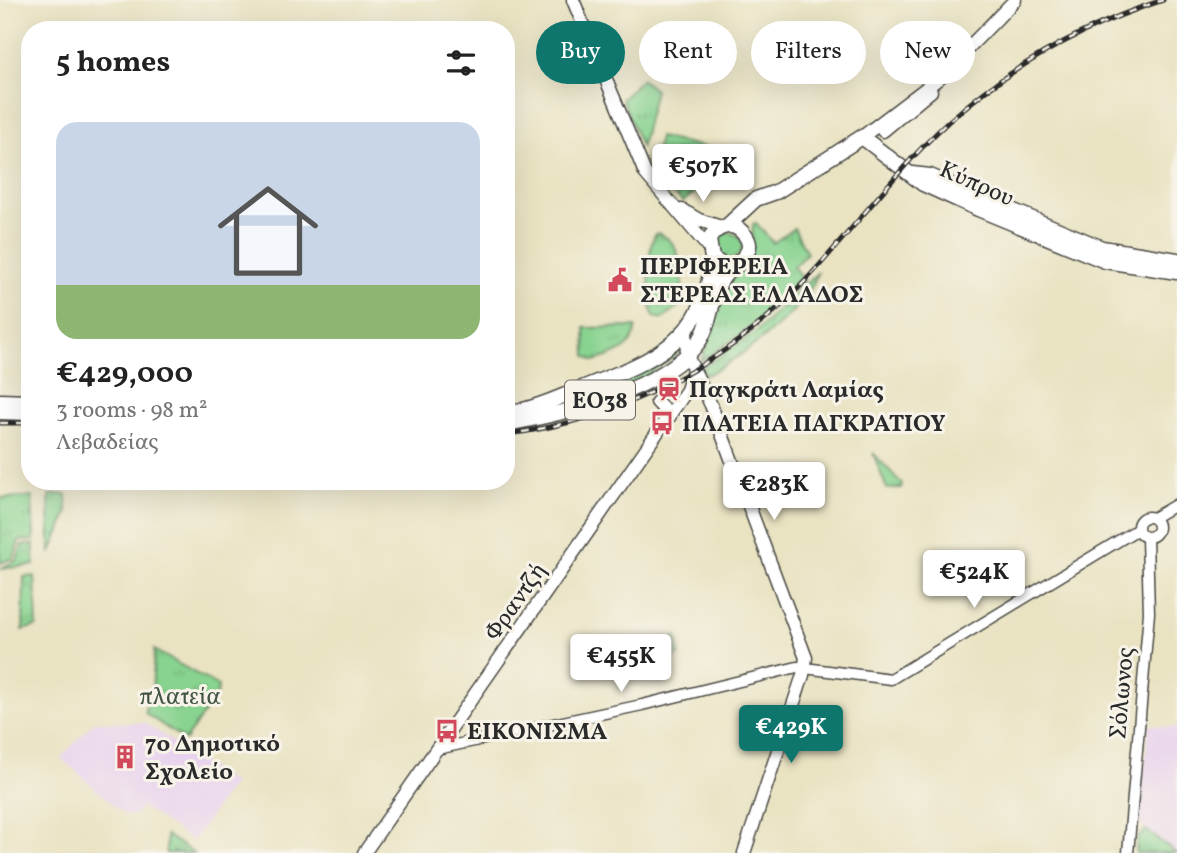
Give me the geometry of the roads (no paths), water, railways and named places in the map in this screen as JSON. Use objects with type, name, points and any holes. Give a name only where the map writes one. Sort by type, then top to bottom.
[{"type":"main road","points":[[573,0],[641,164],[653,183],[675,206],[710,253],[724,266],[738,264]]},
{"type":"main road","name":"ΕΟ38","points":[[515,422],[601,400],[690,363],[706,329],[722,278],[748,251],[746,236],[750,217],[776,192],[797,179],[809,177],[920,103],[938,79],[1015,0]]},
{"type":"main road","points":[[864,139],[910,174]]},
{"type":"main road","name":"Κύπρου","points":[[910,174],[930,176],[1108,250],[1177,260]]},
{"type":"main road","name":"Κύπρου","points":[[910,174],[923,184],[1088,255],[1121,264],[1177,272]]},
{"type":"main road","name":"ΕΟ38","points":[[515,412],[646,363],[669,348],[686,330],[702,300],[710,237],[756,199],[776,192]]},
{"type":"main road","points":[[675,206],[699,220],[738,228],[746,236]]},
{"type":"main road","points":[[686,330],[690,363],[702,384],[805,655],[805,667],[744,853]]},
{"type":"main road","name":"Φραντζή","points":[[364,853],[670,416],[687,390],[690,363]]},
{"type":"main road","points":[[0,401],[21,402]]},
{"type":"main road","points":[[657,402],[670,416]]},
{"type":"main road","points":[[0,412],[21,413]]},
{"type":"street","points":[[437,749],[805,667],[891,679],[1142,533],[1143,518],[1153,518],[1177,504]]},
{"type":"street","name":"Σόλωνος","points":[[1128,853],[1149,613],[1142,533],[1157,531],[1157,523],[1153,518]]},
{"type":"railway","points":[[515,432],[548,427],[630,402],[707,362],[776,310],[824,261],[929,140],[972,102],[1023,66],[1076,35],[1163,0]]},
{"type":"railway","points":[[0,423],[21,423]]},
{"type":"place","name":"ΠΕΡΙΦΕΡΕΙΑ ΣΤΕΡΕΑΣ ΕΛΛΑΔΟΣ","points":[[620,280]]},
{"type":"place","name":"Παγκράτι Λαμίας","points":[[669,389]]},
{"type":"place","name":"ΠΛΑΤΕΙΑ ΠΑΓΚΡΑΤΙΟΥ","points":[[662,423]]},
{"type":"place","name":"ΕΙΚΟΝΙΣΜΑ","points":[[447,731]]},
{"type":"place","name":"7ο Δημοτικό Σχολείο","points":[[125,757]]},
{"type":"park label","name":"πλατεία","points":[[180,696]]}]
